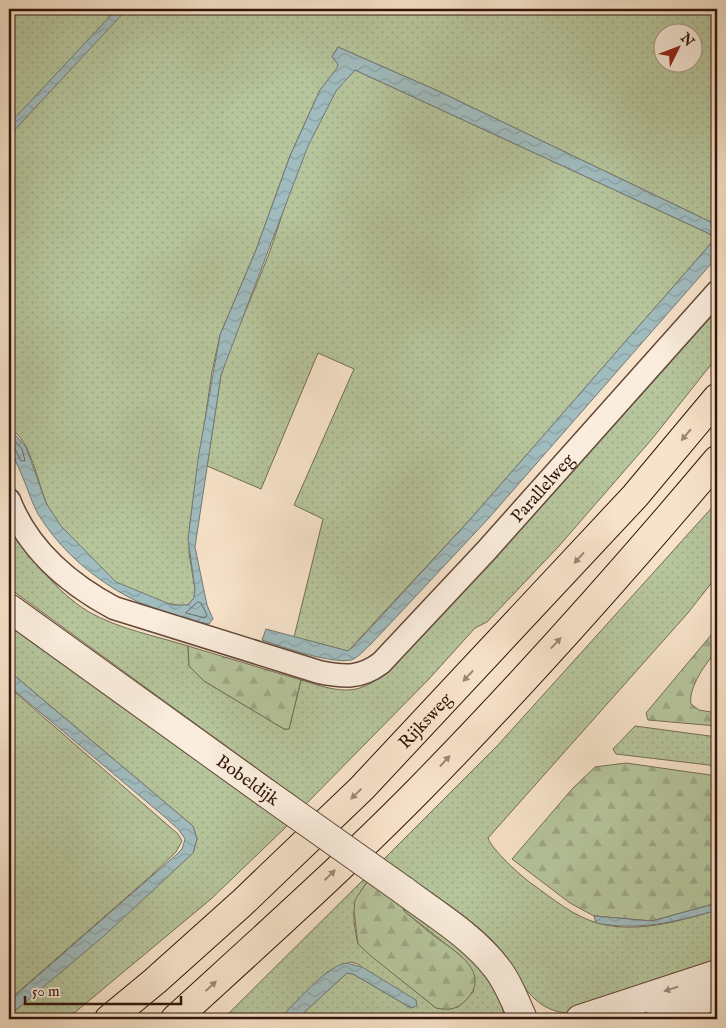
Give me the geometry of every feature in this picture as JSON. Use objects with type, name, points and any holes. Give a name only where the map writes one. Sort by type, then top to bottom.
[{"type":"highway","name":"Rijksweg","points":[[108,1019],[242,903],[362,788],[635,496],[717,398]]},
{"type":"highway","points":[[175,1019],[280,923],[418,791],[624,570],[717,460]]},
{"type":"street","name":"Parallelweg","points":[[9,500],[28,537],[45,557],[86,593],[114,608],[319,672],[350,677],[362,675],[381,663],[479,558],[717,292]]},
{"type":"street","name":"Bobeldijk","points":[[9,608],[403,890],[468,939],[486,955],[504,978],[523,1019]]},
{"type":"street","points":[[580,1019],[717,974]]},
{"type":"street","points":[[659,1019],[717,994]]},
{"type":"green space","points":[[9,9],[117,9],[72,58],[124,9],[717,9],[717,225],[438,91],[338,47],[332,57],[338,64],[338,68],[320,90],[290,156],[256,250],[220,335],[212,372],[190,523],[189,553],[195,589],[194,598],[188,605],[161,602],[131,590],[116,582],[91,559],[63,529],[51,512],[30,454],[17,434],[9,428]]},
{"type":"green space","points":[[355,70],[710,234],[714,240],[474,515],[348,651],[294,637],[323,519],[294,505],[354,369],[318,353],[261,489],[207,466],[221,375],[225,361],[270,251],[303,154],[314,129],[339,86]]},
{"type":"green space","points":[[717,301],[717,357],[652,439],[559,546],[487,622],[475,628],[428,680],[306,804],[9,588],[9,524],[44,573],[77,604],[113,623],[188,646],[189,666],[204,681],[284,729],[289,729],[301,680],[328,688],[350,690],[370,684],[393,666]]},
{"type":"green space","points":[[717,502],[717,576],[687,614],[488,838],[501,856],[532,884],[572,912],[598,923],[613,926],[643,927],[673,922],[717,910],[717,968],[577,1014],[563,1013],[545,1007],[526,990],[499,948],[480,929],[383,860],[498,745]]},
{"type":"green space","points":[[9,620],[288,825],[211,899],[67,1019],[9,1019],[9,1016],[193,853],[197,839],[193,826],[9,671]]},
{"type":"green space","points":[[717,628],[717,651],[695,683],[691,704],[699,710],[717,713],[717,726],[648,720],[646,713]]},
{"type":"green space","points":[[188,646],[301,680],[289,729],[284,729],[204,681],[189,666]]},
{"type":"green space","points":[[9,687],[178,834],[182,841],[176,852],[153,874],[9,1000]]},
{"type":"green space","points":[[635,726],[717,737],[717,745],[713,745],[712,757],[717,758],[717,766],[616,754],[613,749]]},
{"type":"green space","points":[[626,763],[717,776],[717,903],[652,921],[594,916],[570,903],[512,859],[573,788],[595,767]]},
{"type":"green space","points":[[363,880],[367,882],[358,898],[354,911],[358,944],[436,1008],[458,1007],[474,991],[461,956],[404,911],[403,906],[452,940],[481,966],[493,982],[500,1000],[504,1019],[297,1019],[347,973],[353,974],[411,1008],[358,964],[350,962],[327,972],[279,1019],[223,1019]]},
{"type":"green space","points":[[367,882],[403,906],[404,911],[467,962],[473,970],[475,979],[474,989],[460,1005],[450,1009],[436,1008],[358,944],[354,911],[355,900]]},
{"type":"water","points":[[117,9],[127,9],[9,136],[9,124]]},
{"type":"water","points":[[338,47],[438,91],[717,225],[717,257],[488,519],[370,645],[354,659],[342,661],[306,654],[262,640],[266,629],[348,651],[353,647],[474,515],[714,240],[710,234],[355,70],[336,91],[308,146],[221,375],[195,547],[207,605],[213,619],[209,624],[184,619],[159,611],[135,600],[90,572],[70,555],[53,535],[36,510],[15,459],[11,449],[9,428],[26,447],[46,503],[61,526],[116,582],[172,605],[188,605],[194,598],[195,589],[188,539],[198,459],[220,335],[256,250],[290,156],[320,90],[337,68],[338,64],[332,57]]},
{"type":"water","points":[[9,671],[193,826],[197,839],[193,853],[105,935],[9,1016],[9,1001],[177,854],[182,849],[185,839],[179,830],[166,818],[9,686]]},
{"type":"water","points":[[717,903],[717,910],[687,918],[642,926],[596,923],[594,916],[652,921]]},
{"type":"water","points":[[346,963],[362,967],[416,1000],[417,1006],[411,1008],[353,974],[347,973],[297,1019],[279,1019],[329,971]]}]
